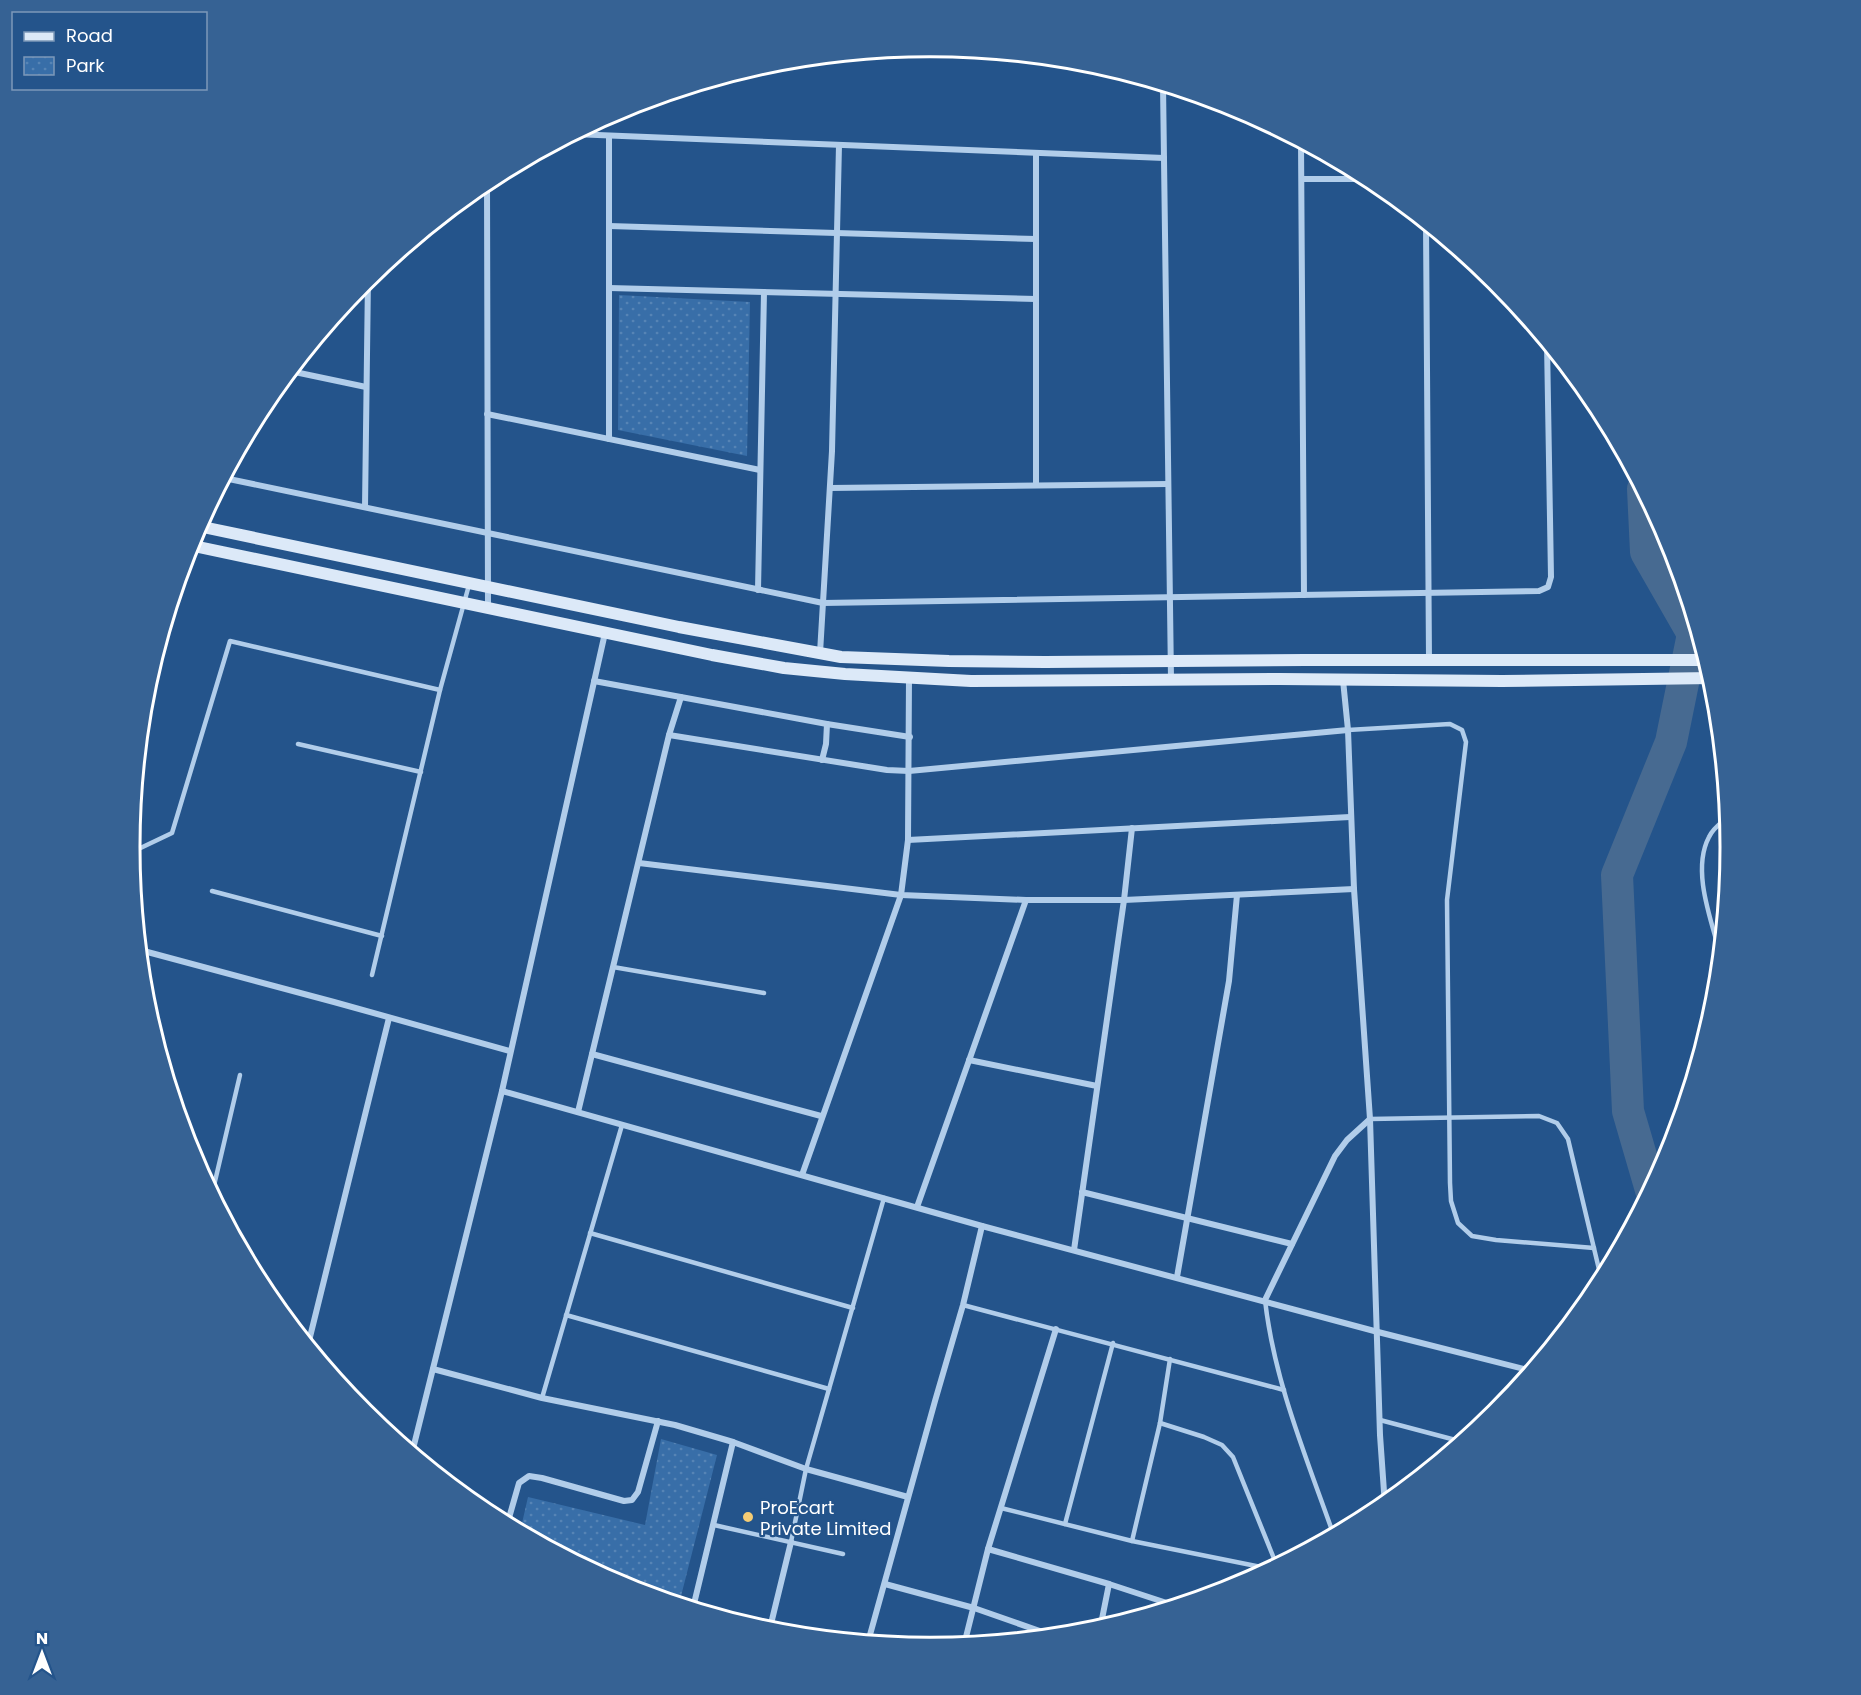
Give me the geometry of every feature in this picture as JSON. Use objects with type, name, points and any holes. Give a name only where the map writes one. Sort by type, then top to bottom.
[{"type":"street","points":[[1163,92],[1171,679]]},
{"type":"street","points":[[589,135],[1164,158]]},
{"type":"street","points":[[609,136],[609,439]]},
{"type":"street","points":[[820,653],[832,451],[839,145]]},
{"type":"street","points":[[1301,150],[1304,595]]},
{"type":"street","points":[[1035,153],[1036,485]]},
{"type":"street","points":[[1302,179],[1352,179]]},
{"type":"street","points":[[487,193],[488,608]]},
{"type":"street","points":[[609,226],[1036,239]]},
{"type":"street","points":[[1426,232],[1429,661]]},
{"type":"street","points":[[609,288],[1036,299]]},
{"type":"street","points":[[759,590],[764,292]]},
{"type":"street","points":[[364,507],[368,293]]},
{"type":"street","points":[[232,480],[823,603],[1539,591],[1548,587],[1551,577],[1547,353]]},
{"type":"street","points":[[298,373],[366,387]]},
{"type":"street","points":[[487,414],[760,470]]},
{"type":"street","points":[[830,488],[1168,484]]},
{"type":"street","points":[[208,528],[679,627],[841,657],[949,662],[1698,661]]},
{"type":"street","points":[[199,547],[712,655],[784,668],[845,674],[971,681],[1171,679],[1502,681],[1702,678]]},
{"type":"street","points":[[414,1446],[501,1091],[605,633]]},
{"type":"street","points":[[802,1175],[901,895],[908,840],[909,678]]},
{"type":"street","points":[[1343,680],[1348,730],[1354,889],[1370,1119],[1384,1495]]},
{"type":"street","points":[[594,681],[910,737]]},
{"type":"street","points":[[578,1112],[669,735],[681,697]]},
{"type":"street","points":[[822,760],[827,724]]},
{"type":"street","points":[[669,735],[887,770],[909,771],[1348,730]]},
{"type":"street","points":[[908,840],[1350,817]]},
{"type":"street","points":[[1074,1250],[1124,900],[1132,828]]},
{"type":"street","points":[[639,863],[901,895],[1026,900],[1124,900],[1354,889]]},
{"type":"street","points":[[1177,1277],[1230,981],[1237,895]]},
{"type":"street","points":[[917,1208],[1026,900]]},
{"type":"street","points":[[147,952],[510,1051]]},
{"type":"street","points":[[310,1337],[389,1018]]},
{"type":"street","points":[[592,1054],[822,1116]]},
{"type":"street","points":[[969,1060],[1097,1086]]},
{"type":"street","points":[[501,1091],[982,1226],[1525,1369]]},
{"type":"street","points":[[1265,1300],[1335,1156],[1347,1140],[1370,1119]]},
{"type":"street","points":[[1082,1192],[1292,1244]]},
{"type":"street","points":[[870,1635],[963,1305],[982,1226]]},
{"type":"street","points":[[966,1637],[988,1549],[1056,1329]]},
{"type":"street","points":[[432,1369],[542,1398],[658,1421],[734,1442],[806,1469],[908,1497]]},
{"type":"street","points":[[509,1516],[519,1483],[529,1476],[624,1501],[632,1500],[638,1492],[658,1421]]},
{"type":"street","points":[[695,1602],[734,1442]]},
{"type":"street","points":[[771,1622],[791,1542]]},
{"type":"street","points":[[988,1549],[1109,1584],[1163,1603]]},
{"type":"street","points":[[885,1584],[974,1608],[1038,1630]]},
{"type":"street","points":[[1102,1619],[1109,1584]]},
{"type":"lane","points":[[372,975],[440,690],[469,583]]},
{"type":"lane","points":[[140,848],[172,833],[230,641],[440,690]]},
{"type":"lane","points":[[1348,730],[1450,724],[1462,730],[1466,742],[1447,900],[1448,1116],[1451,1202],[1458,1223],[1472,1236],[1594,1248]]},
{"type":"lane","points":[[298,744],[421,772]]},
{"type":"lane","points":[[1715,936],[1702,886],[1702,854],[1708,837],[1720,823]]},
{"type":"lane","points":[[212,891],[382,936]]},
{"type":"lane","points":[[614,967],[764,993]]},
{"type":"lane","points":[[215,1182],[240,1075]]},
{"type":"lane","points":[[1370,1119],[1539,1116],[1557,1122],[1568,1139],[1599,1269]]},
{"type":"lane","points":[[542,1398],[622,1125]]},
{"type":"lane","points":[[791,1542],[806,1469],[884,1198]]},
{"type":"lane","points":[[590,1233],[853,1308]]},
{"type":"lane","points":[[1265,1300],[1268,1328],[1284,1390],[1331,1529]]},
{"type":"lane","points":[[963,1305],[1284,1390]]},
{"type":"lane","points":[[566,1315],[829,1389]]},
{"type":"lane","points":[[1065,1524],[1113,1343]]},
{"type":"lane","points":[[1132,1541],[1160,1423],[1170,1359]]},
{"type":"lane","points":[[1380,1420],[1454,1440]]},
{"type":"lane","points":[[1160,1423],[1222,1445],[1233,1456],[1274,1559]]},
{"type":"lane","points":[[1001,1508],[1132,1541],[1258,1566]]},
{"type":"lane","points":[[714,1525],[843,1554]]},
{"type":"green space","points":[[619,295],[750,302],[747,456],[618,430]]},
{"type":"green space","points":[[661,1439],[717,1455],[681,1597],[628,1578],[522,1524],[528,1497],[645,1525]]},
{"type":"waterway","points":[[1644,509],[1646,552],[1689,628]]},
{"type":"waterway","points":[[1648,1179],[1628,1111],[1617,875],[1671,742],[1692,637]]},
{"type":"place","name":"ProEcart Private Limited","points":[[748,1517]]}]
